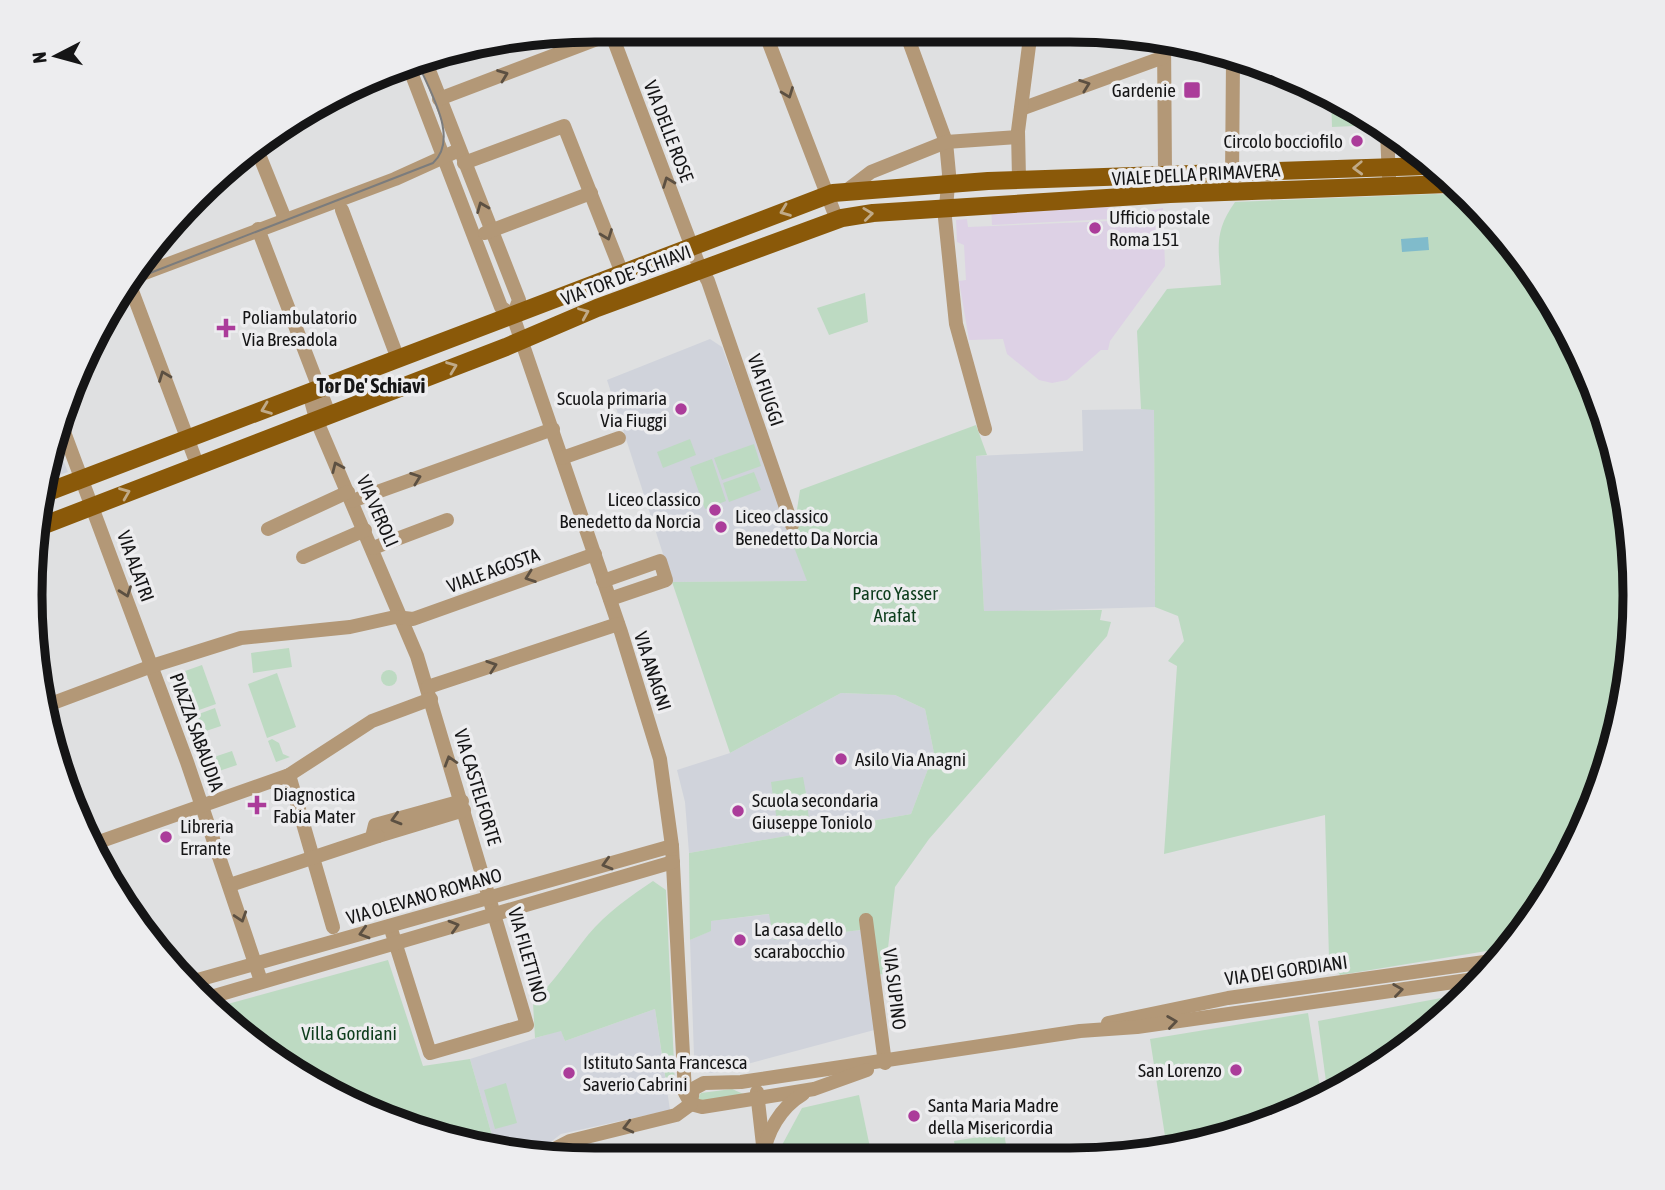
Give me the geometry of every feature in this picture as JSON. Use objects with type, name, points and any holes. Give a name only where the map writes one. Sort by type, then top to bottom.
[{"type":"main road","name":"VIALE DELLA PRIMAVERA","points":[[948,183],[1419,166]]},
{"type":"main road","name":"VIA TOR DE' SCHIAVI","points":[[52,490],[828,195],[846,191],[948,183]]},
{"type":"main road","name":"VIALE DELLA PRIMAVERA","points":[[946,208],[1440,184]]},
{"type":"main road","name":"VIA TOR DE' SCHIAVI","points":[[47,524],[701,269],[837,219],[873,213],[946,208]]},
{"type":"street","points":[[439,99],[585,42]]},
{"type":"street","name":"VIA DELLE ROSE","points":[[618,42],[701,269]]},
{"type":"street","points":[[769,42],[837,219]]},
{"type":"street","points":[[909,42],[946,142],[946,208],[956,324],[985,429]]},
{"type":"street","points":[[1019,180],[1018,137],[1029,42]]},
{"type":"street","points":[[1164,51],[1165,174]]},
{"type":"street","points":[[1021,109],[1164,57]]},
{"type":"street","points":[[1220,193],[1231,180],[1232,172],[1233,67]]},
{"type":"street","points":[[411,73],[501,307],[513,316],[519,300],[428,68]]},
{"type":"street","points":[[146,272],[429,165],[445,163],[564,125],[622,273]]},
{"type":"street","name":"VIA TOR DE' SCHIAVI","points":[[846,191],[858,179],[884,166],[946,142],[1018,137]]},
{"type":"street","points":[[1387,142],[1390,186]]},
{"type":"street","points":[[260,154],[287,218]]},
{"type":"street","points":[[879,189],[884,166]]},
{"type":"street","points":[[474,238],[592,193]]},
{"type":"street","points":[[342,211],[398,359]]},
{"type":"street","points":[[258,229],[323,417]]},
{"type":"street","name":"VIA FIUGGI","points":[[701,269],[708,281],[792,525]]},
{"type":"street","points":[[132,292],[197,464]]},
{"type":"street","name":"VIA ANAGNI","points":[[513,316],[610,599],[660,759],[672,846],[685,1095],[691,1104]]},
{"type":"street","name":"VIA VEROLI","points":[[323,417],[350,497],[404,619],[429,693]]},
{"type":"street","points":[[268,529],[350,497],[553,429]]},
{"type":"street","name":"VIA ALATRI","points":[[66,436],[158,664]]},
{"type":"street","points":[[562,458],[619,438]]},
{"type":"street","points":[[373,548],[447,520]]},
{"type":"street","points":[[303,557],[365,530]]},
{"type":"street","name":"VIALE AGOSTA","points":[[350,627],[395,617],[413,619],[595,554]]},
{"type":"street","points":[[603,581],[660,561],[666,580],[610,599]]},
{"type":"street","points":[[429,693],[618,624]]},
{"type":"street","name":"PIAZZA SABAUDIA","points":[[350,627],[241,638],[158,664],[202,806],[289,775],[372,721],[429,693]]},
{"type":"street","points":[[53,703],[158,664]]},
{"type":"street","name":"VIA CASTELFORTE","points":[[429,693],[491,897]]},
{"type":"street","points":[[289,775],[333,927]]},
{"type":"street","points":[[230,885],[313,859],[463,805]]},
{"type":"street","points":[[100,842],[202,806],[261,981]]},
{"type":"street","name":"VIA OLEVANO ROMANO","points":[[198,980],[672,846]]},
{"type":"street","name":"VIA OLEVANO ROMANO","points":[[214,996],[673,862]]},
{"type":"street","name":"VIA FILETTINO","points":[[395,943],[430,1053],[527,1025],[491,897]]},
{"type":"street","name":"VIA SUPINO","points":[[866,920],[885,1063]]},
{"type":"street","points":[[390,926],[395,943]]},
{"type":"street","name":"VIA DEI GORDIANI","points":[[1080,1031],[1166,1008],[1484,962]]},
{"type":"street","name":"VIA DEI GORDIANI","points":[[704,1083],[741,1082],[885,1063],[934,1052],[1080,1031],[1137,1027],[1467,980]]},
{"type":"street","points":[[682,1052],[691,1072],[704,1083],[691,1092],[691,1104]]},
{"type":"street","name":"VIA DEI GORDIANI","points":[[557,1147],[565,1142],[676,1115],[691,1104],[702,1107],[814,1089],[885,1063]]},
{"type":"street","points":[[741,1082],[754,1087],[759,1099],[763,1148]]},
{"type":"street","points":[[766,1148],[781,1112],[790,1102],[814,1089]]},
{"type":"street","points":[[734,1102],[751,1109],[762,1130]]},
{"type":"shaded area","points":[[1110,202],[1111,219],[992,225],[991,207]]},
{"type":"shaded area","points":[[1163,208],[1165,266],[1110,341],[1108,350],[1101,350],[1067,380],[1052,383],[1039,380],[1007,354],[1003,339],[969,340],[959,281],[966,280],[964,245],[957,242],[956,220],[967,219],[968,227],[1111,221],[1143,216],[1144,212]]},
{"type":"shaded area","points":[[710,339],[722,347],[808,581],[672,582],[607,380]]},
{"type":"shaded area","points":[[1154,409],[1155,607],[984,612],[976,456],[1083,451],[1082,410]]},
{"type":"shaded area","points":[[61,454],[68,472],[55,476]]},
{"type":"shaded area","points":[[841,693],[895,695],[925,709],[934,753],[911,814],[689,853],[685,802],[677,770],[730,753]]},
{"type":"shaded area","points":[[770,914],[774,939],[862,930],[878,1029],[714,1073],[705,1072],[695,1063],[694,1056],[690,940],[710,931],[710,921]]},
{"type":"shaded area","name":"Istituto Santa Francesca Saverio Cabrini","points":[[655,1009],[670,1110],[561,1134],[546,1146],[493,1138],[470,1059],[561,1030],[565,1041]]},
{"type":"green space","points":[[1331,108],[1362,126],[1332,127]]},
{"type":"green space","points":[[1451,194],[1486,230],[1530,288],[1566,350],[1594,417],[1612,487],[1622,559],[1622,631],[1612,703],[1594,773],[1566,840],[1530,902],[1494,950],[1340,975],[1329,958],[1325,815],[1164,854],[1177,666],[1168,661],[1184,641],[1178,616],[1155,607],[1154,410],[1141,409],[1137,331],[1167,289],[1221,285],[1220,232],[1235,202]]},
{"type":"green space","points":[[865,293],[868,322],[829,335],[817,308]]},
{"type":"green space","name":"Parco Yasser Arafat","points":[[976,425],[987,455],[976,456],[984,611],[1102,610],[1100,620],[1111,622],[1107,636],[929,839],[895,887],[885,974],[870,975],[861,930],[774,940],[769,914],[711,921],[711,931],[690,940],[689,853],[911,814],[934,753],[925,709],[895,695],[841,693],[730,753],[672,582],[807,581],[792,542],[800,490]]},
{"type":"green space","points":[[690,439],[696,455],[663,468],[657,452]]},
{"type":"green space","points":[[754,444],[761,466],[722,480],[714,458]]},
{"type":"green space","points":[[712,459],[726,501],[705,509],[690,467]]},
{"type":"green space","points":[[754,472],[761,490],[729,502],[723,483]]},
{"type":"green space","points":[[289,648],[292,667],[253,673],[251,653]]},
{"type":"green space","points":[[202,665],[216,704],[185,715],[171,676]]},
{"type":"green space","points":[[389,670],[397,678],[389,686],[381,678]]},
{"type":"green space","points":[[277,673],[296,727],[267,738],[248,684]]},
{"type":"green space","points":[[215,708],[221,726],[194,735],[188,718]]},
{"type":"green space","points":[[272,739],[279,743],[283,754],[290,757],[276,762],[268,741]]},
{"type":"green space","points":[[232,751],[237,765],[219,771],[214,757]]},
{"type":"green space","points":[[803,777],[807,799],[774,804],[771,782]]},
{"type":"green space","points":[[807,804],[809,819],[778,824],[775,809]]},
{"type":"green space","points":[[653,881],[666,890],[675,1085],[667,1088],[655,1009],[565,1041],[561,1031],[535,1038],[533,1003],[595,927],[619,905]]},
{"type":"green space","name":"Villa Gordiani","points":[[388,960],[423,1066],[470,1059],[493,1138],[417,1119],[350,1091],[288,1055],[224,1005]]},
{"type":"green space","points":[[1450,996],[1407,1034],[1326,1085],[1318,1021]]},
{"type":"green space","name":"San Lorenzo","points":[[1308,1013],[1320,1088],[1248,1119],[1165,1139],[1150,1039]]},
{"type":"green space","points":[[506,1083],[517,1123],[495,1129],[484,1090]]},
{"type":"green space","points":[[732,1089],[748,1096],[702,1102],[698,1098],[701,1093]]},
{"type":"green space","points":[[859,1095],[870,1148],[780,1148],[802,1108]]},
{"type":"green space","points":[[1004,1133],[1007,1148],[955,1148],[954,1141]]},
{"type":"water","points":[[1428,237],[1429,250],[1402,252],[1401,239]]},
{"type":"tram line","points":[[144,275],[433,163],[441,153],[443,128],[435,100],[421,70]]},
{"type":"place","name":"Gardenie","points":[[1192,90]]},
{"type":"place","name":"Circolo bocciofilo","points":[[1357,141]]},
{"type":"place","name":"Ufficio postale Roma 151","points":[[1095,228]]},
{"type":"place","name":"Poliambulatorio Via Bresadola","points":[[226,328]]},
{"type":"place","name":"Scuola primaria Via Fiuggi","points":[[681,409]]},
{"type":"place","name":"Liceo classico Benedetto da Norcia","points":[[715,510]]},
{"type":"place","name":"Liceo classico Benedetto Da Norcia","points":[[721,527]]},
{"type":"place","name":"Asilo Via Anagni","points":[[841,759]]},
{"type":"place","name":"Diagnostica Fabia Mater","points":[[257,805]]},
{"type":"place","name":"Scuola secondaria Giuseppe Toniolo","points":[[738,811]]},
{"type":"place","name":"Libreria Errante","points":[[166,837]]},
{"type":"place","name":"La casa dello scarabocchio","points":[[740,940]]},
{"type":"place","name":"San Lorenzo","points":[[1236,1070]]},
{"type":"place","name":"Istituto Santa Francesca Saverio Cabrini","points":[[569,1073]]},
{"type":"place","name":"Santa Maria Madre della Misericordia","points":[[914,1116]]},
{"type":"district","name":"Tor De' Schiavi","points":[[371,385]]}]
